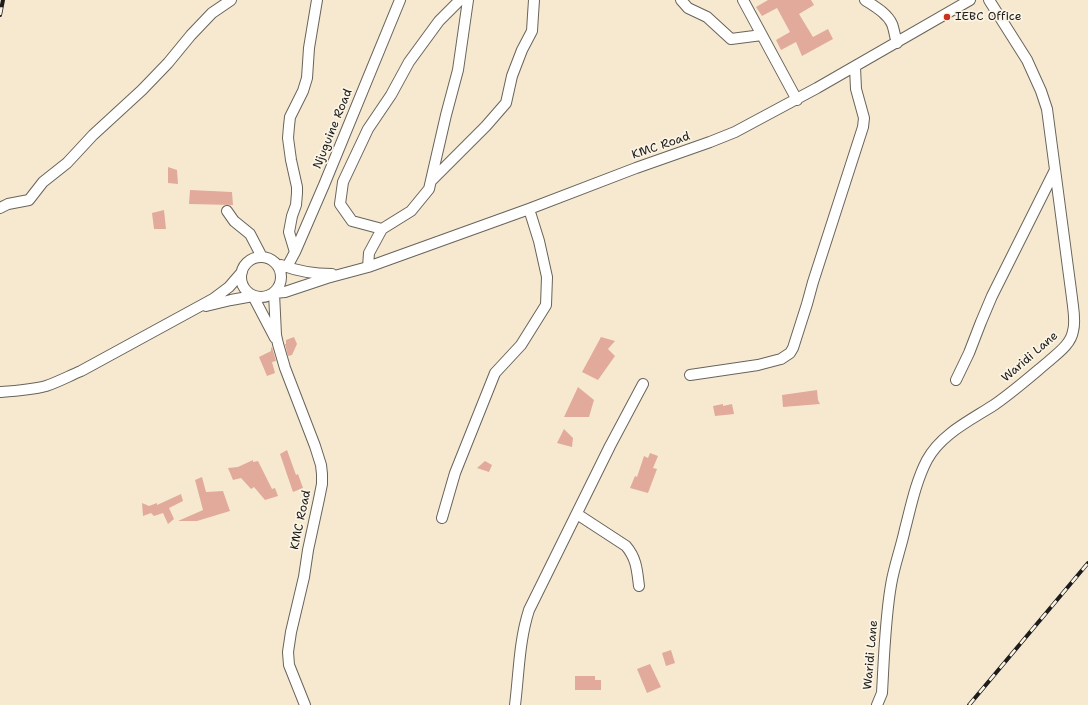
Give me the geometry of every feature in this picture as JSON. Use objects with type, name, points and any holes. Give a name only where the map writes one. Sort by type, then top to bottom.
[{"type":"street","points":[[0,208],[8,204],[29,200],[43,182],[67,163],[93,135],[142,90],[212,13],[231,0]]},
{"type":"street","points":[[295,252],[289,232],[296,205],[297,187],[288,138],[289,126],[290,116],[303,91],[307,78],[308,48],[317,0]]},
{"type":"street","name":"Njuguine Road","points":[[287,267],[327,178],[400,0]]},
{"type":"street","points":[[382,229],[352,221],[340,204],[343,182],[368,129],[391,95],[409,62],[439,21],[460,0]]},
{"type":"street","points":[[368,267],[369,253],[382,229],[411,211],[429,189],[458,70],[468,0]]},
{"type":"street","points":[[431,181],[486,126],[506,103],[515,69],[522,50],[532,31],[534,0]]},
{"type":"street","points":[[682,0],[688,8],[707,17],[731,39],[762,35]]},
{"type":"street","points":[[743,0],[797,100]]},
{"type":"street","points":[[865,0],[888,18],[892,24],[897,43]]},
{"type":"street","name":"KMC Road","points":[[305,705],[289,665],[288,652],[322,484],[322,474],[321,465],[285,368],[278,344],[276,335],[274,293],[285,292],[368,267],[735,132],[797,100],[970,0]]},
{"type":"street","name":"Waridi Lane","points":[[877,705],[882,693],[891,585],[913,497],[928,459],[937,446],[948,436],[975,416],[995,404],[1048,361],[1065,346],[1074,331],[1072,298],[1047,108],[1027,60],[989,0]]},
{"type":"street","points":[[690,375],[758,365],[784,357],[790,353],[793,348],[863,127],[864,118],[856,88],[855,67]]},
{"type":"street","points":[[956,380],[969,354],[980,322],[992,296],[1056,170]]},
{"type":"street","points":[[442,518],[455,473],[495,373],[521,345],[546,306],[547,277],[539,241],[529,209]]},
{"type":"street","points":[[227,211],[234,221],[250,234],[262,257]]},
{"type":"street","points":[[194,310],[253,296],[262,298],[274,293],[279,288],[282,281],[282,274],[279,267],[269,258],[255,258],[244,266],[241,278],[242,285],[245,290],[253,296]]},
{"type":"street","name":"KMC Road","points":[[273,261],[287,267],[304,271],[320,274],[342,274]]},
{"type":"street","points":[[0,392],[27,390],[46,386],[61,380],[213,299],[228,287],[242,272]]},
{"type":"street","name":"KMC Road","points":[[253,296],[278,344]]},
{"type":"street","points":[[515,705],[519,657],[525,622],[529,610],[610,446],[643,384]]},
{"type":"street","points":[[577,514],[626,546],[632,553],[636,562],[639,586]]},
{"type":"building","points":[[768,0],[811,0],[814,5],[799,14],[813,37],[828,29],[833,39],[802,56],[796,42],[781,50],[776,40],[790,32],[777,8],[762,16],[756,7]]},
{"type":"building","points":[[168,167],[177,170],[178,184],[168,183]]},
{"type":"building","points":[[190,190],[232,192],[233,205],[189,204]]},
{"type":"building","points":[[164,210],[166,229],[154,229],[152,213]]},
{"type":"building","points":[[294,337],[297,344],[292,355],[288,356],[285,344],[286,340]]},
{"type":"building","points":[[601,337],[615,341],[608,349],[615,356],[598,380],[582,372]]},
{"type":"building","points":[[272,347],[276,361],[272,362],[275,373],[267,376],[259,357],[271,351]]},
{"type":"building","points":[[578,387],[594,400],[589,417],[564,417]]},
{"type":"building","points":[[817,390],[820,404],[783,407],[782,395]]},
{"type":"building","points":[[723,404],[723,406],[732,404],[734,414],[715,416],[713,406]]},
{"type":"building","points":[[564,429],[573,438],[572,447],[557,443]]},
{"type":"building","points":[[287,450],[296,475],[298,474],[303,488],[293,492],[280,454]]},
{"type":"building","points":[[650,453],[658,456],[653,468],[657,469],[648,493],[630,488],[635,476],[637,477],[644,456],[648,458]]},
{"type":"building","points":[[253,460],[253,462],[258,461],[272,489],[275,488],[278,496],[265,500],[254,487],[251,489],[241,478],[233,480],[228,468],[238,467]]},
{"type":"building","points":[[485,461],[492,465],[489,472],[477,468]]},
{"type":"building","points":[[202,477],[206,492],[223,491],[230,511],[197,521],[178,521],[203,510],[195,480]]},
{"type":"building","points":[[181,494],[183,501],[169,508],[174,519],[168,524],[163,513],[154,516],[151,513],[143,516],[142,503],[149,506],[157,503],[157,505]]},
{"type":"building","points":[[671,650],[675,663],[666,666],[662,653]]},
{"type":"building","points":[[650,664],[661,687],[647,693],[637,669]]},
{"type":"building","points":[[575,676],[595,676],[595,680],[601,680],[601,690],[575,690]]},
{"type":"railway","points":[[0,15],[3,0]]},
{"type":"railway","points":[[969,705],[1088,563]]},
{"type":"place","name":"IEBC Office","points":[[947,17]]}]
